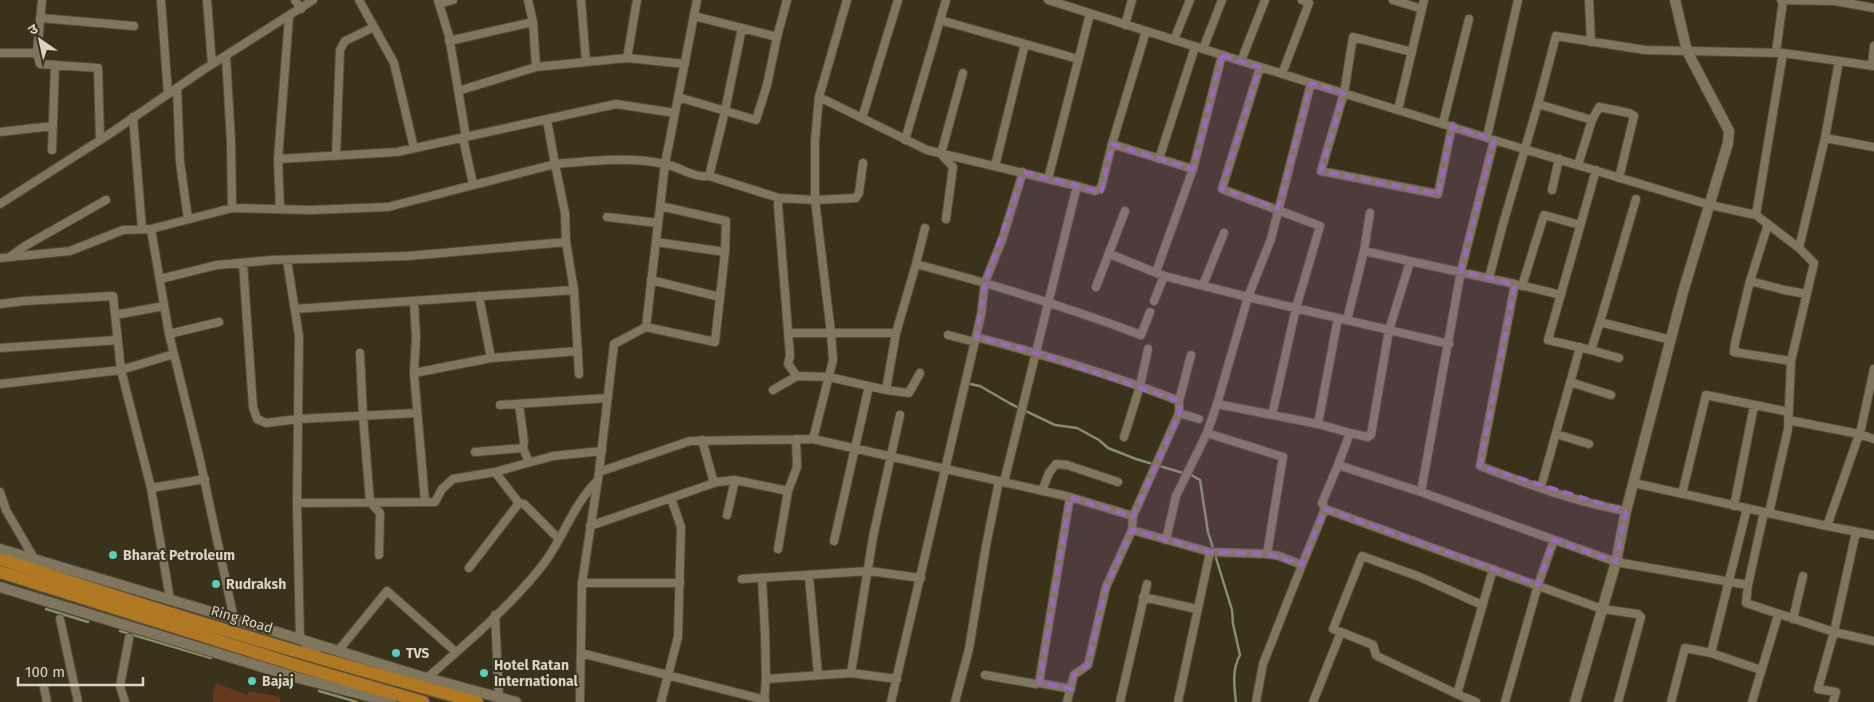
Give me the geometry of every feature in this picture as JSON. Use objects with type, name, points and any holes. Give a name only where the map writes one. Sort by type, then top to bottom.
[{"type":"highway","name":"Ring Road","points":[[0,559],[108,594],[477,702]]},
{"type":"highway","name":"Ring Road","points":[[0,572],[294,668],[423,702]]},
{"type":"street","points":[[42,0],[38,53],[40,64],[98,68],[100,140]]},
{"type":"street","points":[[161,0],[168,94]]},
{"type":"street","points":[[207,0],[212,64]]},
{"type":"street","points":[[295,0],[301,9]]},
{"type":"street","points":[[0,204],[134,118],[212,64],[289,17],[313,0]]},
{"type":"street","points":[[359,0],[394,63],[414,148]]},
{"type":"street","points":[[454,0],[439,2],[450,41],[473,184]]},
{"type":"street","points":[[528,0],[533,22],[536,67]]},
{"type":"street","points":[[581,0],[586,62]]},
{"type":"street","points":[[627,58],[637,0]]},
{"type":"street","points":[[646,327],[665,164],[697,0]]},
{"type":"street","points":[[678,97],[756,120],[767,85],[787,0]]},
{"type":"street","points":[[813,439],[833,360],[814,200],[819,97],[847,0]]},
{"type":"street","points":[[862,118],[898,0]]},
{"type":"street","points":[[906,140],[946,0]]},
{"type":"street","points":[[1051,0],[1125,25],[1619,178],[1710,205],[1756,214],[1799,248],[1814,263],[1790,360],[1788,428],[1748,585],[1746,603],[1834,632],[1874,641]]},
{"type":"street","points":[[1125,25],[1132,0]]},
{"type":"street","points":[[1174,40],[1190,0]]},
{"type":"street","points":[[1159,159],[1199,48],[1222,0]]},
{"type":"street","points":[[1241,61],[1264,0]]},
{"type":"street","points":[[1282,74],[1309,3],[1302,0]]},
{"type":"street","points":[[1393,0],[1422,9]]},
{"type":"street","points":[[1398,110],[1424,0]]},
{"type":"street","points":[[1421,492],[1461,271],[1491,138],[1518,0]]},
{"type":"street","points":[[1589,0],[1591,42]]},
{"type":"street","points":[[1575,702],[1616,562],[1626,511],[1671,340],[1728,143],[1729,131],[1687,51],[1675,0]]},
{"type":"street","points":[[1756,214],[1780,53],[1782,0],[1835,1],[1874,8]]},
{"type":"street","points":[[1048,179],[1090,14]]},
{"type":"street","points":[[694,16],[777,37]]},
{"type":"street","points":[[280,209],[278,159],[289,17]]},
{"type":"street","points":[[40,18],[134,26]]},
{"type":"street","points":[[1442,123],[1469,19]]},
{"type":"street","points":[[940,20],[1078,59]]},
{"type":"street","points":[[450,41],[533,22]]},
{"type":"street","points":[[336,156],[340,50],[345,41],[374,27]]},
{"type":"street","points":[[709,176],[725,112],[742,28]]},
{"type":"street","points":[[819,97],[927,150],[1096,190],[1101,188],[1126,90],[1146,31]]},
{"type":"street","points":[[1489,278],[1556,36],[1645,50],[1780,53],[1873,66],[1874,46]]},
{"type":"street","points":[[1412,52],[1353,37],[1344,93],[1320,171],[1438,194],[1452,126]]},
{"type":"street","points":[[995,166],[1025,44]]},
{"type":"street","points":[[0,53],[38,53]]},
{"type":"street","points":[[1156,272],[1193,169],[1222,55]]},
{"type":"street","points":[[226,56],[231,142],[232,208]]},
{"type":"street","points":[[458,91],[536,67],[627,58],[685,64]]},
{"type":"street","points":[[1799,248],[1825,138],[1839,61]]},
{"type":"street","points":[[52,150],[55,65]]},
{"type":"street","points":[[1260,67],[1222,189],[1278,208],[1320,226],[1296,308],[1272,415]]},
{"type":"street","points":[[942,154],[963,73]]},
{"type":"street","points":[[1166,540],[1176,496],[1207,433],[1248,297],[1271,239],[1311,83]]},
{"type":"street","points":[[177,88],[180,162],[188,220]]},
{"type":"street","points":[[278,159],[397,152],[616,104],[675,113]]},
{"type":"street","points":[[1538,104],[1592,120]]},
{"type":"street","points":[[1578,165],[1592,120],[1599,107],[1629,113],[1634,116],[1619,178]]},
{"type":"street","points":[[134,118],[142,229]]},
{"type":"street","points":[[547,120],[565,213],[566,242],[574,290],[579,374]]},
{"type":"street","points":[[0,132],[53,126]]},
{"type":"street","points":[[1825,138],[1874,147]]},
{"type":"street","points":[[1112,144],[1193,169]]},
{"type":"street","points":[[942,154],[953,168],[946,219]]},
{"type":"street","points":[[0,258],[70,251],[123,230],[151,229],[232,208],[311,210],[388,207],[555,164],[619,159],[665,164],[701,177],[709,176],[779,198],[814,200],[856,198],[859,193],[863,163]]},
{"type":"street","points":[[1552,190],[1559,159]]},
{"type":"street","points":[[1596,170],[1548,340],[1619,358]]},
{"type":"street","points":[[891,702],[976,340],[985,282],[1002,240],[1023,172]]},
{"type":"street","points":[[955,702],[969,649],[986,546],[1037,353],[1077,186]]},
{"type":"street","points":[[779,198],[790,356],[788,364],[797,376]]},
{"type":"street","points":[[1591,350],[1636,199]]},
{"type":"street","points":[[9,257],[106,200]]},
{"type":"street","points":[[580,702],[582,583],[602,451],[614,344],[646,327],[714,342],[725,252],[726,221],[660,206]]},
{"type":"street","points":[[1096,287],[1125,211]]},
{"type":"street","points":[[1347,320],[1364,251],[1370,213]]},
{"type":"street","points":[[1580,225],[1544,215],[1519,285],[1480,466],[1608,508],[1626,511]]},
{"type":"street","points":[[607,217],[658,223]]},
{"type":"street","points":[[1768,224],[1750,282],[1734,352],[1790,360]]},
{"type":"street","points":[[886,390],[896,333],[925,228]]},
{"type":"street","points":[[151,229],[169,334],[204,479],[234,619]]},
{"type":"street","points":[[1203,285],[1224,233]]},
{"type":"street","points":[[160,279],[216,265],[287,260],[408,256],[566,242]]},
{"type":"street","points":[[656,242],[725,252]]},
{"type":"street","points":[[1364,251],[1461,271],[1561,295]]},
{"type":"street","points":[[1110,254],[1164,276],[1449,344]]},
{"type":"street","points":[[287,260],[299,336],[297,503],[300,639],[323,658]]},
{"type":"street","points":[[1217,404],[1318,424],[1350,433],[1371,435],[1390,330],[1410,262]]},
{"type":"street","points":[[243,263],[253,407],[257,419],[266,423],[298,419],[418,413]]},
{"type":"street","points":[[916,264],[985,282],[1049,302],[1141,335],[1150,312]]},
{"type":"street","points":[[1154,301],[1164,276]]},
{"type":"street","points":[[651,280],[720,297]]},
{"type":"street","points":[[1750,282],[1807,294]]},
{"type":"street","points":[[295,309],[574,290]]},
{"type":"street","points":[[0,304],[24,300],[112,296],[121,370],[151,488],[170,599]]},
{"type":"street","points":[[479,296],[491,358]]},
{"type":"street","points":[[414,301],[416,338],[414,373],[425,502]]},
{"type":"street","points":[[115,315],[164,306]]},
{"type":"street","points":[[1318,424],[1338,318]]},
{"type":"street","points":[[169,334],[219,322]]},
{"type":"street","points":[[1600,322],[1671,340]]},
{"type":"street","points":[[788,333],[896,333]]},
{"type":"street","points":[[948,335],[1037,353],[1140,386],[1179,401]]},
{"type":"street","points":[[0,348],[118,340]]},
{"type":"street","points":[[1541,487],[1580,347]]},
{"type":"street","points":[[1124,437],[1140,386],[1148,349]]},
{"type":"street","points":[[414,373],[491,358],[578,351]]},
{"type":"street","points":[[360,353],[370,502],[380,513],[379,555]]},
{"type":"street","points":[[0,384],[121,370],[174,354]]},
{"type":"street","points":[[1067,702],[1074,675],[1088,665],[1106,588],[1132,530],[1133,516],[1179,413],[1179,401],[1191,354]]},
{"type":"street","points":[[1827,526],[1871,399],[1874,369]]},
{"type":"street","points":[[773,390],[797,376],[829,377],[886,390],[910,392],[920,374]]},
{"type":"street","points":[[1570,382],[1611,395]]},
{"type":"street","points":[[834,541],[869,386]]},
{"type":"street","points":[[1682,494],[1706,395],[1754,406],[1874,439]]},
{"type":"street","points":[[500,405],[608,398]]},
{"type":"street","points":[[519,404],[524,442],[523,448],[529,462]]},
{"type":"street","points":[[1734,506],[1754,406]]},
{"type":"street","points":[[1179,413],[1199,419]]},
{"type":"street","points":[[850,673],[873,537],[900,415]]},
{"type":"street","points":[[1207,433],[1283,457],[1267,554]]},
{"type":"street","points":[[1350,433],[1322,503],[1325,509],[1602,609],[1638,614],[1641,617],[1618,702]]},
{"type":"street","points":[[1556,434],[1589,444]]},
{"type":"street","points":[[778,549],[788,492],[797,467],[796,439]]},
{"type":"street","points":[[599,472],[690,441],[813,439],[1070,497],[1133,516]]},
{"type":"street","points":[[702,440],[714,482]]},
{"type":"street","points":[[475,452],[523,448]]},
{"type":"street","points":[[297,503],[436,502],[442,489],[453,479],[495,472],[553,456],[602,451]]},
{"type":"street","points":[[1042,491],[1049,473],[1056,464],[1067,465],[1118,482]]},
{"type":"street","points":[[1338,465],[1421,492],[1616,562],[1730,580],[1748,585]]},
{"type":"street","points":[[495,472],[519,503],[524,504],[558,538]]},
{"type":"street","points":[[151,488],[204,479]]},
{"type":"street","points":[[590,526],[714,482],[735,480],[788,492]]},
{"type":"street","points":[[727,515],[735,480]]},
{"type":"street","points":[[426,678],[495,616],[540,567],[586,493],[597,481]]},
{"type":"street","points":[[1634,483],[1874,535]]},
{"type":"street","points":[[0,492],[6,510],[35,560]]},
{"type":"street","points":[[1039,683],[1070,497]]},
{"type":"street","points":[[661,702],[678,637],[681,527],[671,498]]},
{"type":"street","points":[[469,568],[519,503]]},
{"type":"street","points":[[1711,653],[1747,508]]},
{"type":"street","points":[[1256,702],[1264,664],[1325,509]]},
{"type":"street","points":[[1132,530],[1210,552],[1267,554],[1279,556],[1302,565]]},
{"type":"street","points":[[1833,702],[1836,692],[1818,689],[1834,632],[1856,532]]},
{"type":"street","points":[[1504,702],[1538,585],[1554,540]]},
{"type":"street","points":[[0,549],[426,678],[516,702]]},
{"type":"street","points":[[1178,702],[1210,552]]},
{"type":"street","points":[[1476,702],[1379,657],[1376,655],[1373,645],[1333,629],[1362,556],[1420,577],[1482,605]]},
{"type":"street","points":[[1456,694],[1493,569]]},
{"type":"street","points":[[742,579],[868,572],[921,578]]},
{"type":"street","points":[[809,576],[818,674]]},
{"type":"street","points":[[1793,619],[1803,576]]},
{"type":"street","points":[[581,653],[764,701],[766,679],[762,579]]},
{"type":"street","points":[[582,583],[680,583]]},
{"type":"street","points":[[1120,702],[1147,584]]},
{"type":"street","points":[[0,587],[294,668],[378,700],[391,702]]},
{"type":"street","points":[[338,651],[387,591],[456,652]]},
{"type":"street","points":[[1143,597],[1197,609]]},
{"type":"street","points":[[1752,702],[1778,615]]},
{"type":"street","points":[[495,616],[499,697]]},
{"type":"street","points":[[60,619],[78,702]]},
{"type":"street","points":[[1313,702],[1340,632]]},
{"type":"street","points":[[125,702],[120,686],[129,638]]},
{"type":"street","points":[[1671,702],[1685,648],[1711,653],[1761,670]]},
{"type":"street","points":[[766,679],[850,673],[897,680]]},
{"type":"street","points":[[985,674],[1036,684],[1070,688]]},
{"type":"street","points":[[44,688],[47,702]]},
{"type":"highlighted area","points":[[1222,55],[1260,67],[1222,189],[1278,208],[1311,83],[1344,93],[1321,171],[1438,194],[1452,126],[1494,140],[1461,271],[1515,284],[1480,466],[1626,511],[1616,562],[1554,540],[1538,585],[1325,509],[1302,565],[1267,554],[1210,552],[1132,530],[1106,587],[1088,665],[1074,675],[1071,689],[1039,683],[1070,497],[1133,516],[1179,413],[1179,401],[1037,353],[976,337],[985,282],[1023,172],[1101,192],[1112,144],[1193,169]]},
{"type":"shaded area","points":[[216,683],[247,695],[249,691],[280,697],[280,702],[213,702]]},
{"type":"waterway","points":[[970,384],[980,386],[1011,404],[1055,425],[1077,428],[1099,440],[1108,448],[1200,480],[1208,532],[1232,610],[1240,655],[1237,660],[1234,683],[1236,702]]},
{"type":"waterway","points":[[46,609],[88,622]]},
{"type":"waterway","points":[[120,631],[211,658]]},
{"type":"waterway","points":[[319,691],[357,702]]},
{"type":"place","name":"Bharat Petroleum","points":[[113,555]]},
{"type":"place","name":"Rudraksh","points":[[216,584]]},
{"type":"place","name":"TVS","points":[[396,653]]},
{"type":"place","name":"Hotel Ratan International","points":[[484,673]]},
{"type":"place","name":"Bajaj","points":[[252,681]]}]
